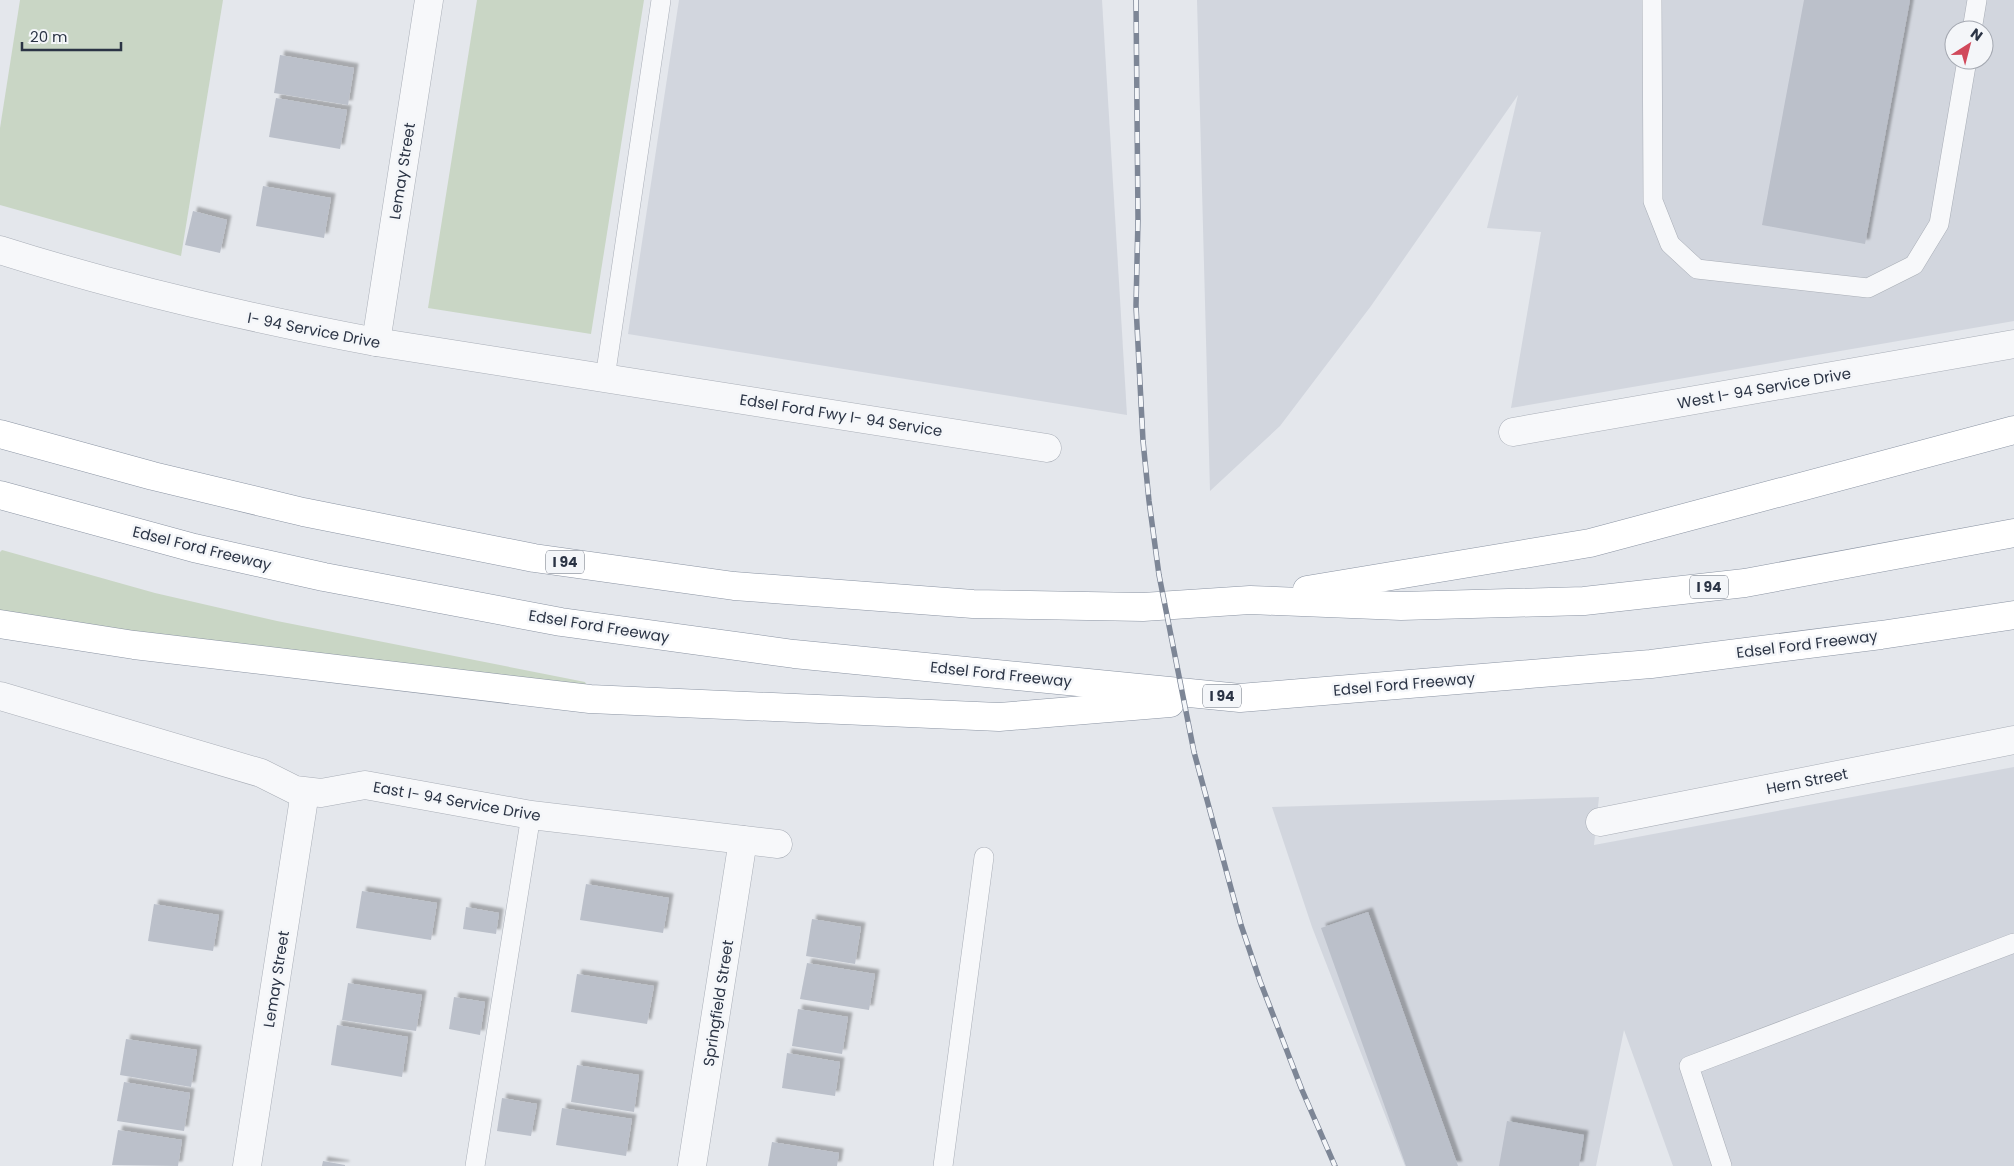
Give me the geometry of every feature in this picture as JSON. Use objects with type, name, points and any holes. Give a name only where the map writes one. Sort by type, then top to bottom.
[{"type":"highway","points":[[1250,600],[1590,543],[2014,430]]},
{"type":"highway","name":"I 94","points":[[0,434],[153,476],[303,512],[534,558],[725,585],[973,604],[1143,607],[1250,600],[1401,606],[1584,601],[1745,583],[2014,534]]},
{"type":"highway","name":"Edsel Ford Freeway","points":[[0,495],[194,548],[314,575],[561,622],[794,654],[1240,698],[1651,664],[1880,635],[2014,615]]},
{"type":"highway","points":[[0,624],[134,645],[590,699],[999,717],[1240,698]]},
{"type":"street","name":"Lemay Street","points":[[376,342],[429,0]]},
{"type":"street","name":"I- 94 Service Drive","points":[[0,250],[62,270],[157,296],[278,324],[376,342],[634,382]]},
{"type":"street","name":"West I- 94 Service Drive","points":[[1513,432],[2014,344]]},
{"type":"street","name":"Edsel Ford Fwy I- 94 Service","points":[[634,382],[1047,448]]},
{"type":"street","name":"East I- 94 Service Drive","points":[[0,696],[261,772],[295,790],[305,792],[321,793],[365,785],[530,815],[778,844]]},
{"type":"street","name":"Hern Street","points":[[1600,822],[2014,740]]},
{"type":"street","name":"Lemay Street","points":[[247,1166],[305,792]]},
{"type":"street","name":"Springfield Street","points":[[692,1166],[743,840]]},
{"type":"lane","points":[[605,378],[661,0]]},
{"type":"lane","points":[[1652,0],[1653,201],[1670,244],[1697,269],[1868,288],[1914,265],[1939,224],[1965,70]]},
{"type":"lane","points":[[1974,20],[1977,0]]},
{"type":"lane","points":[[475,1166],[530,815]]},
{"type":"lane","points":[[943,1166],[984,857]]},
{"type":"lane","points":[[1722,1166],[1689,1066],[2014,943]]},
{"type":"shaded area","points":[[679,0],[1102,0],[1127,415],[628,334]]},
{"type":"shaded area","points":[[1197,0],[2014,0],[2014,321],[1511,408],[1541,232],[1487,228],[1518,95],[1371,306],[1280,426],[1210,491]]},
{"type":"shaded area","points":[[2014,767],[2014,1166],[1673,1166],[1624,1030],[1596,1166],[1405,1166],[1312,927],[1272,807],[1599,797],[1594,845]]},
{"type":"green space","points":[[20,0],[223,0],[181,256],[0,205],[0,128]]},
{"type":"green space","points":[[477,0],[644,0],[591,334],[428,308]]},
{"type":"green space","points":[[2,550],[155,593],[277,621],[585,682],[587,686],[92,630],[0,610],[0,552]]},
{"type":"building","points":[[1804,0],[1910,0],[1865,244],[1762,225]]},
{"type":"building","points":[[280,55],[354,68],[348,105],[274,93]]},
{"type":"building","points":[[276,98],[347,110],[340,149],[269,137]]},
{"type":"building","points":[[263,186],[331,198],[324,238],[256,226]]},
{"type":"building","points":[[193,211],[227,220],[220,253],[185,245]]},
{"type":"building","points":[[586,884],[669,898],[663,933],[580,920]]},
{"type":"building","points":[[362,891],[437,903],[431,940],[356,928]]},
{"type":"building","points":[[154,904],[219,915],[213,951],[148,941]]},
{"type":"building","points":[[466,907],[499,913],[496,934],[463,929]]},
{"type":"building","points":[[1368,912],[1458,1166],[1406,1166],[1321,928]]},
{"type":"building","points":[[812,919],[861,927],[855,964],[806,956]]},
{"type":"building","points":[[807,963],[875,974],[869,1010],[800,999]]},
{"type":"building","points":[[577,974],[654,986],[647,1024],[571,1012]]},
{"type":"building","points":[[348,983],[422,995],[416,1031],[342,1020]]},
{"type":"building","points":[[454,997],[485,1002],[480,1035],[449,1029]]},
{"type":"building","points":[[798,1009],[848,1017],[842,1054],[792,1046]]},
{"type":"building","points":[[337,1025],[408,1037],[402,1077],[331,1065]]},
{"type":"building","points":[[126,1039],[197,1050],[191,1087],[120,1075]]},
{"type":"building","points":[[787,1053],[840,1062],[835,1096],[782,1088]]},
{"type":"building","points":[[577,1065],[639,1075],[634,1112],[571,1102]]},
{"type":"building","points":[[124,1082],[190,1093],[184,1131],[117,1121]]},
{"type":"building","points":[[502,1098],[537,1104],[531,1136],[497,1131]]},
{"type":"building","points":[[562,1108],[632,1119],[626,1156],[556,1145]]},
{"type":"building","points":[[1507,1121],[1584,1135],[1579,1166],[1499,1166]]},
{"type":"building","points":[[118,1130],[182,1140],[178,1166],[112,1165]]},
{"type":"building","points":[[772,1142],[839,1153],[837,1166],[768,1166]]},
{"type":"building","points":[[323,1161],[345,1165],[345,1166],[322,1166]]},
{"type":"railway","points":[[1136,0],[1138,219],[1136,306],[1143,441],[1159,575],[1194,752],[1241,925],[1260,981],[1302,1090],[1335,1166]]}]
